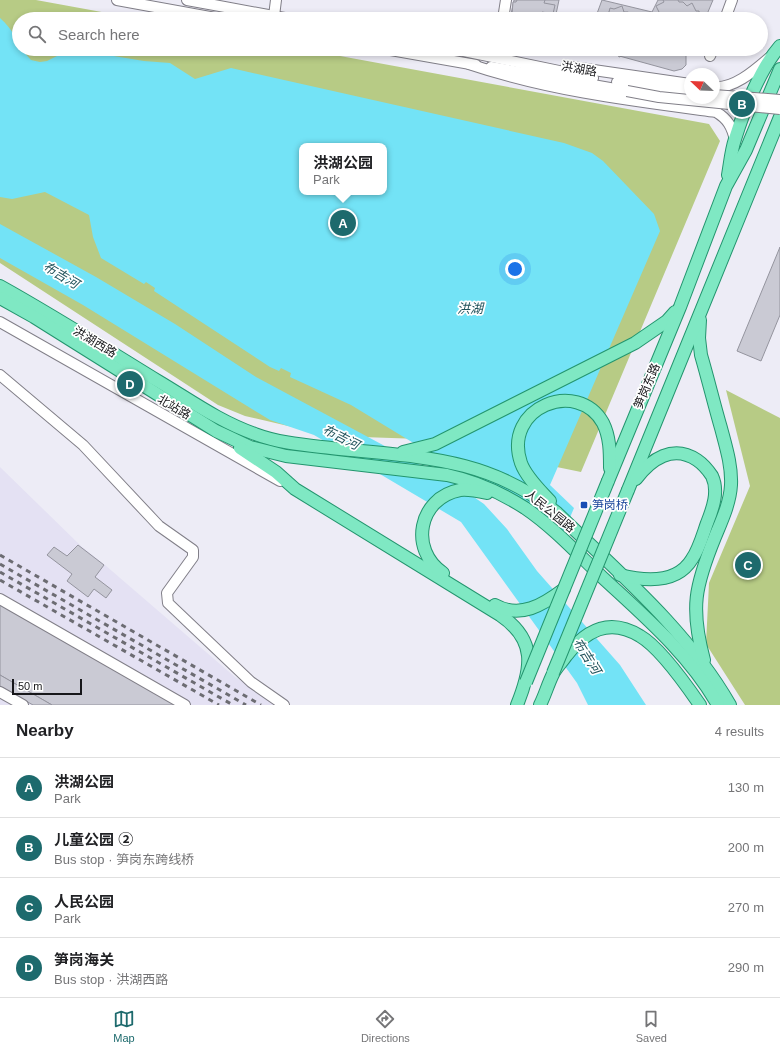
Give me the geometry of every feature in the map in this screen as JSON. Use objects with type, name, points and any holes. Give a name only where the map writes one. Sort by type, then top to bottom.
[{"type":"main road","points":[[726,186],[735,140],[756,86],[771,56],[780,46]]},
{"type":"main road","name":"笋岗东路","points":[[517,705],[680,307],[726,186],[746,150],[780,69]]},
{"type":"main road","name":"笋岗东路","points":[[540,705],[780,117]]},
{"type":"main road","points":[[760,167],[780,141]]},
{"type":"main road","name":"洪湖西路","points":[[0,286],[46,312],[220,419],[256,435],[274,440]]},
{"type":"main road","name":"洪湖西路","points":[[0,298],[34,317],[216,431],[250,447],[271,453]]},
{"type":"main road","points":[[389,454],[414,451],[435,444],[635,343],[667,321],[680,307]]},
{"type":"main road","points":[[701,308],[699,338],[700,349],[730,462],[731,484],[728,503],[701,571],[697,590],[695,606],[696,625],[706,667]]},
{"type":"main road","points":[[556,513],[551,502],[527,474],[521,464],[518,452],[519,438],[523,425],[530,414],[540,407],[551,402],[570,402],[586,408],[602,422],[606,431],[610,455],[609,478]]},
{"type":"main road","points":[[216,431],[276,472],[295,489],[464,589],[497,606],[515,612],[524,611],[539,606],[564,589]]},
{"type":"main road","name":"人民公园路","points":[[274,440],[449,462],[493,474],[525,490],[571,526],[682,636],[706,667],[730,705]]},
{"type":"main road","name":"人民公园路","points":[[271,453],[447,475],[473,481],[507,498],[524,508],[560,537],[678,650],[697,672],[718,705]]},
{"type":"main road","points":[[620,575],[641,580],[654,579],[670,576],[682,570],[692,560],[715,504],[715,489],[712,476],[704,465],[691,456],[678,453],[664,454],[652,461],[628,490]]},
{"type":"main road","points":[[507,498],[471,490],[452,492],[434,504],[424,520],[422,529],[424,550],[428,558],[442,572],[509,621],[521,633],[527,652],[528,665],[526,682]]},
{"type":"main road","points":[[554,673],[577,642],[596,630],[608,628],[631,631],[648,642],[681,679],[700,705]]},
{"type":"street","points":[[117,0],[183,12]]},
{"type":"street","points":[[187,0],[252,12]]},
{"type":"street","points":[[274,12],[276,0]]},
{"type":"street","points":[[504,12],[506,0]]},
{"type":"street","points":[[728,12],[732,0]]},
{"type":"street","name":"洪湖路","points":[[424,56],[627,88]]},
{"type":"street","name":"洪湖路","points":[[508,56],[627,88]]},
{"type":"street","points":[[516,56],[684,83]]},
{"type":"street","points":[[720,86],[748,74],[771,56]]},
{"type":"street","points":[[469,64],[532,82],[616,99],[724,112],[731,108],[734,103],[734,98],[732,94],[720,88]]},
{"type":"street","points":[[627,88],[684,93]]},
{"type":"street","points":[[627,88],[659,97],[780,109]]},
{"type":"street","points":[[720,95],[780,100]]},
{"type":"street","points":[[716,112],[726,118],[735,140]]},
{"type":"street","name":"北站路","points":[[0,322],[227,452],[295,489]]},
{"type":"street","points":[[0,375],[83,445],[159,526],[193,550],[193,557],[166,593],[168,603],[251,682],[284,705]]},
{"type":"street","points":[[0,599],[185,705]]},
{"type":"street","points":[[0,692],[23,705]]},
{"type":"shaded area","points":[[0,467],[81,546],[235,677],[278,705],[0,705]]},
{"type":"green space","name":"洪湖","points":[[0,0],[36,0],[102,12],[12,12],[12,56],[340,56],[709,124],[720,141],[581,472],[421,439],[362,437],[301,429],[245,416],[218,405],[0,263]]},
{"type":"green space","points":[[726,390],[780,418],[780,705],[745,705],[706,644],[709,583],[750,486]]},
{"type":"water","name":"洪湖","points":[[0,18],[12,32],[12,56],[27,56],[31,60],[40,62],[47,61],[57,56],[114,56],[144,61],[170,63],[195,79],[231,68],[564,143],[592,153],[603,161],[654,214],[660,231],[550,485],[574,508],[563,534],[351,405],[290,377],[291,373],[281,368],[279,371],[270,367],[154,291],[155,288],[146,282],[144,284],[101,258],[93,237],[89,215],[45,192],[12,199],[0,197]]},
{"type":"water","name":"布吉河","points":[[0,224],[96,277],[175,324],[256,377],[452,482],[484,504],[507,529],[537,571],[620,665],[646,705],[588,705],[577,683],[461,522],[314,435],[270,420],[83,305],[0,258]]},
{"type":"building","points":[[514,0],[559,0],[556,12],[511,12]]},
{"type":"building","points":[[517,0],[545,0],[544,3],[555,5],[553,12],[512,12],[513,2],[516,2]]},
{"type":"building","points":[[602,0],[652,12],[598,12]]},
{"type":"building","points":[[658,0],[713,0],[708,12],[652,12]]},
{"type":"building","points":[[663,0],[678,0],[687,6],[692,3],[696,11],[699,12],[659,12],[656,6],[664,2]]},
{"type":"building","points":[[622,6],[624,12],[609,12],[610,8],[614,9]]},
{"type":"building","points":[[619,56],[686,56],[686,65],[682,69],[674,71]]},
{"type":"building","points":[[780,247],[780,315],[761,361],[737,351]]},
{"type":"building","points":[[78,545],[104,565],[95,577],[112,590],[106,598],[94,589],[88,597],[67,581],[72,574],[47,555],[54,547],[67,556]]},
{"type":"building","points":[[0,602],[181,705],[52,705],[0,675]]},
{"type":"building","points":[[0,675],[52,705],[33,705],[0,686]]},
{"type":"railway","points":[[0,555],[261,705]]},
{"type":"railway","points":[[0,564],[246,705]]},
{"type":"railway","points":[[0,572],[233,705]]},
{"type":"railway","points":[[0,580],[219,705]]},
{"type":"place","name":"儿童公园 ②","points":[[742,104]]},
{"type":"place","name":"洪湖公园","points":[[343,223]]},
{"type":"place","name":"笋岗海关","points":[[130,384]]},
{"type":"place","name":"笋岗桥","points":[[584,505]]},
{"type":"place","name":"人民公园","points":[[748,565]]}]
